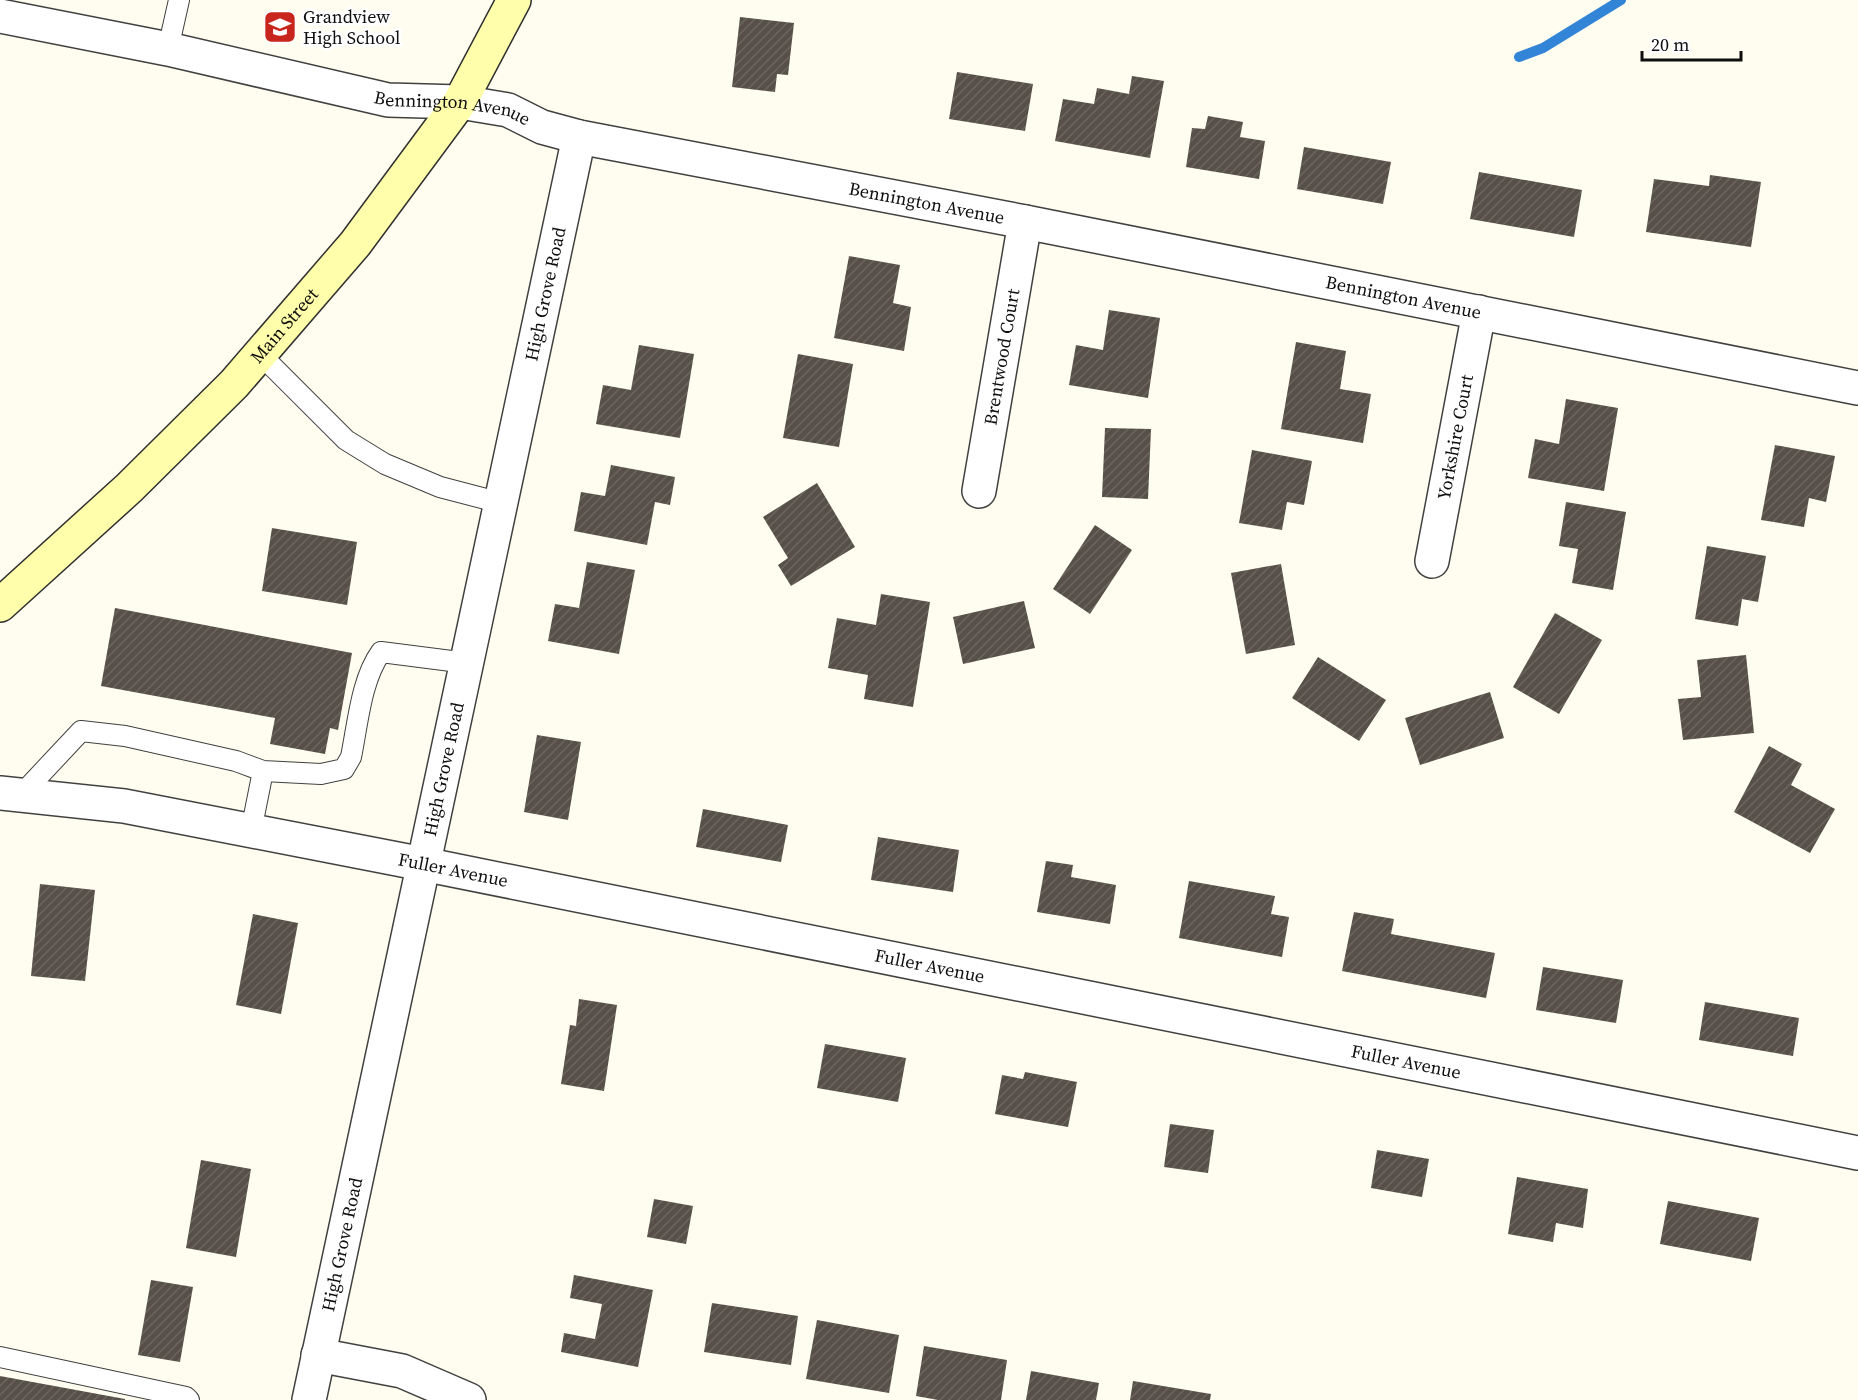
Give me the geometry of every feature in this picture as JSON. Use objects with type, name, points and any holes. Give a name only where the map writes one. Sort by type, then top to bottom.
[{"type":"main road","name":"Main Street","points":[[0,605],[129,488],[234,384],[355,244],[460,102],[514,0]]},
{"type":"street","name":"Bennington Avenue","points":[[0,16],[168,49],[388,100],[460,102],[508,110],[542,127],[579,137],[1025,222],[1858,388]]},
{"type":"street","name":"High Grove Road","points":[[309,1400],[579,137]]},
{"type":"street","name":"Brentwood Court","points":[[979,491],[1025,222]]},
{"type":"street","name":"Yorkshire Court","points":[[1432,561],[1479,312]]},
{"type":"street","name":"Fuller Avenue","points":[[11,794],[124,806],[423,864],[1858,1153]]},
{"type":"street","points":[[318,1355],[402,1371],[469,1400]]},
{"type":"lane","points":[[168,49],[179,0]]},
{"type":"lane","points":[[260,354],[346,440],[385,464],[440,487],[501,503]]},
{"type":"lane","points":[[11,794],[81,731],[136,738],[236,761],[263,771],[321,774],[344,769],[351,757],[368,676],[381,652],[467,663]]},
{"type":"lane","points":[[251,831],[263,771]]},
{"type":"lane","points":[[0,1357],[175,1394],[189,1400]]},
{"type":"building","points":[[740,17],[794,23],[788,75],[777,74],[775,92],[732,87]]},
{"type":"building","points":[[957,72],[1033,84],[1025,131],[949,119]]},
{"type":"building","points":[[1132,76],[1164,81],[1150,158],[1055,141],[1063,99],[1094,104],[1097,88],[1129,94]]},
{"type":"building","points":[[1208,116],[1243,122],[1240,137],[1265,141],[1259,179],[1186,167],[1192,128],[1205,129]]},
{"type":"building","points":[[1304,147],[1391,162],[1383,204],[1297,189]]},
{"type":"building","points":[[1479,172],[1582,190],[1574,237],[1470,219]]},
{"type":"building","points":[[1710,175],[1761,182],[1751,247],[1646,232],[1654,179],[1709,186]]},
{"type":"building","points":[[849,256],[900,265],[893,303],[911,307],[904,351],[834,338]]},
{"type":"building","points":[[1109,310],[1160,318],[1148,398],[1069,385],[1076,345],[1103,350]]},
{"type":"building","points":[[1296,342],[1346,351],[1340,389],[1371,394],[1363,443],[1281,429]]},
{"type":"building","points":[[639,345],[694,354],[680,438],[596,424],[603,385],[631,390]]},
{"type":"building","points":[[798,354],[853,364],[839,447],[783,438]]},
{"type":"building","points":[[1566,399],[1618,408],[1604,491],[1528,478],[1535,439],[1559,444]]},
{"type":"building","points":[[1105,428],[1151,429],[1148,499],[1102,497]]},
{"type":"building","points":[[1775,445],[1835,456],[1826,502],[1809,498],[1804,527],[1761,520]]},
{"type":"building","points":[[1252,450],[1312,461],[1304,505],[1287,502],[1282,530],[1239,523]]},
{"type":"building","points":[[611,465],[675,477],[670,505],[655,502],[647,545],[574,531],[581,492],[605,496]]},
{"type":"building","points":[[817,483],[855,547],[791,586],[778,565],[788,558],[763,517]]},
{"type":"building","points":[[1566,502],[1626,512],[1613,590],[1572,583],[1578,549],[1559,546]]},
{"type":"building","points":[[1095,525],[1132,550],[1090,614],[1053,589]]},
{"type":"building","points":[[272,528],[357,542],[347,605],[262,591]]},
{"type":"building","points":[[1707,546],[1766,556],[1758,602],[1742,599],[1738,626],[1695,619]]},
{"type":"building","points":[[587,562],[635,570],[619,654],[548,641],[555,604],[579,608]]},
{"type":"building","points":[[1281,564],[1295,645],[1246,654],[1231,573]]},
{"type":"building","points":[[881,594],[930,602],[913,707],[864,699],[868,675],[828,668],[837,618],[876,625]]},
{"type":"building","points":[[1024,601],[1035,648],[963,664],[953,617]]},
{"type":"building","points":[[115,608],[352,653],[338,730],[330,728],[325,754],[270,744],[275,718],[101,686]]},
{"type":"building","points":[[1555,613],[1602,640],[1559,714],[1513,687]]},
{"type":"building","points":[[1746,655],[1754,733],[1683,740],[1678,699],[1701,697],[1697,660]]},
{"type":"building","points":[[1318,657],[1386,700],[1359,741],[1292,698]]},
{"type":"building","points":[[1490,692],[1504,738],[1420,765],[1405,718]]},
{"type":"building","points":[[537,735],[581,742],[568,820],[524,812]]},
{"type":"building","points":[[1769,746],[1802,764],[1791,785],[1835,809],[1810,853],[1734,812]]},
{"type":"building","points":[[703,809],[788,825],[781,862],[696,847]]},
{"type":"building","points":[[878,837],[959,850],[953,892],[871,880]]},
{"type":"building","points":[[1046,861],[1073,865],[1071,877],[1116,885],[1110,924],[1037,912]]},
{"type":"building","points":[[1189,881],[1275,896],[1271,914],[1289,917],[1282,957],[1179,938]]},
{"type":"building","points":[[40,884],[95,890],[85,981],[31,976]]},
{"type":"building","points":[[1354,912],[1394,919],[1391,934],[1495,953],[1486,998],[1342,971]]},
{"type":"building","points":[[253,914],[298,923],[281,1014],[236,1005]]},
{"type":"building","points":[[1543,967],[1623,980],[1616,1023],[1536,1010]]},
{"type":"building","points":[[579,999],[617,1005],[604,1091],[561,1084],[570,1025],[576,1026]]},
{"type":"building","points":[[1705,1002],[1799,1018],[1793,1056],[1699,1040]]},
{"type":"building","points":[[825,1044],[906,1058],[898,1102],[817,1088]]},
{"type":"building","points":[[1025,1072],[1077,1082],[1068,1127],[995,1114],[1002,1075],[1023,1079]]},
{"type":"building","points":[[1170,1124],[1214,1130],[1208,1173],[1164,1167]]},
{"type":"building","points":[[1377,1150],[1429,1159],[1422,1197],[1371,1188]]},
{"type":"building","points":[[201,1160],[251,1169],[236,1257],[186,1248]]},
{"type":"building","points":[[1517,1177],[1588,1189],[1583,1228],[1556,1223],[1553,1242],[1508,1234]]},
{"type":"building","points":[[654,1199],[693,1206],[686,1244],[647,1237]]},
{"type":"building","points":[[1668,1201],[1759,1218],[1751,1261],[1660,1244]]},
{"type":"building","points":[[574,1275],[653,1290],[638,1367],[561,1352],[564,1333],[595,1339],[602,1304],[570,1298]]},
{"type":"building","points":[[151,1280],[193,1287],[180,1362],[138,1355]]},
{"type":"building","points":[[712,1303],[798,1316],[791,1365],[704,1352]]},
{"type":"building","points":[[817,1320],[899,1335],[889,1393],[806,1379]]},
{"type":"building","points":[[924,1346],[1007,1360],[1001,1400],[938,1400],[916,1396]]},
{"type":"building","points":[[1031,1371],[1099,1383],[1096,1400],[1026,1400]]},
{"type":"building","points":[[0,1376],[125,1399],[125,1400],[0,1400]]},
{"type":"building","points":[[1133,1381],[1211,1394],[1210,1400],[1130,1400]]},
{"type":"waterway","points":[[1519,57],[1543,48],[1621,0]]},
{"type":"place","name":"Grandview High School","points":[[280,27]]}]
